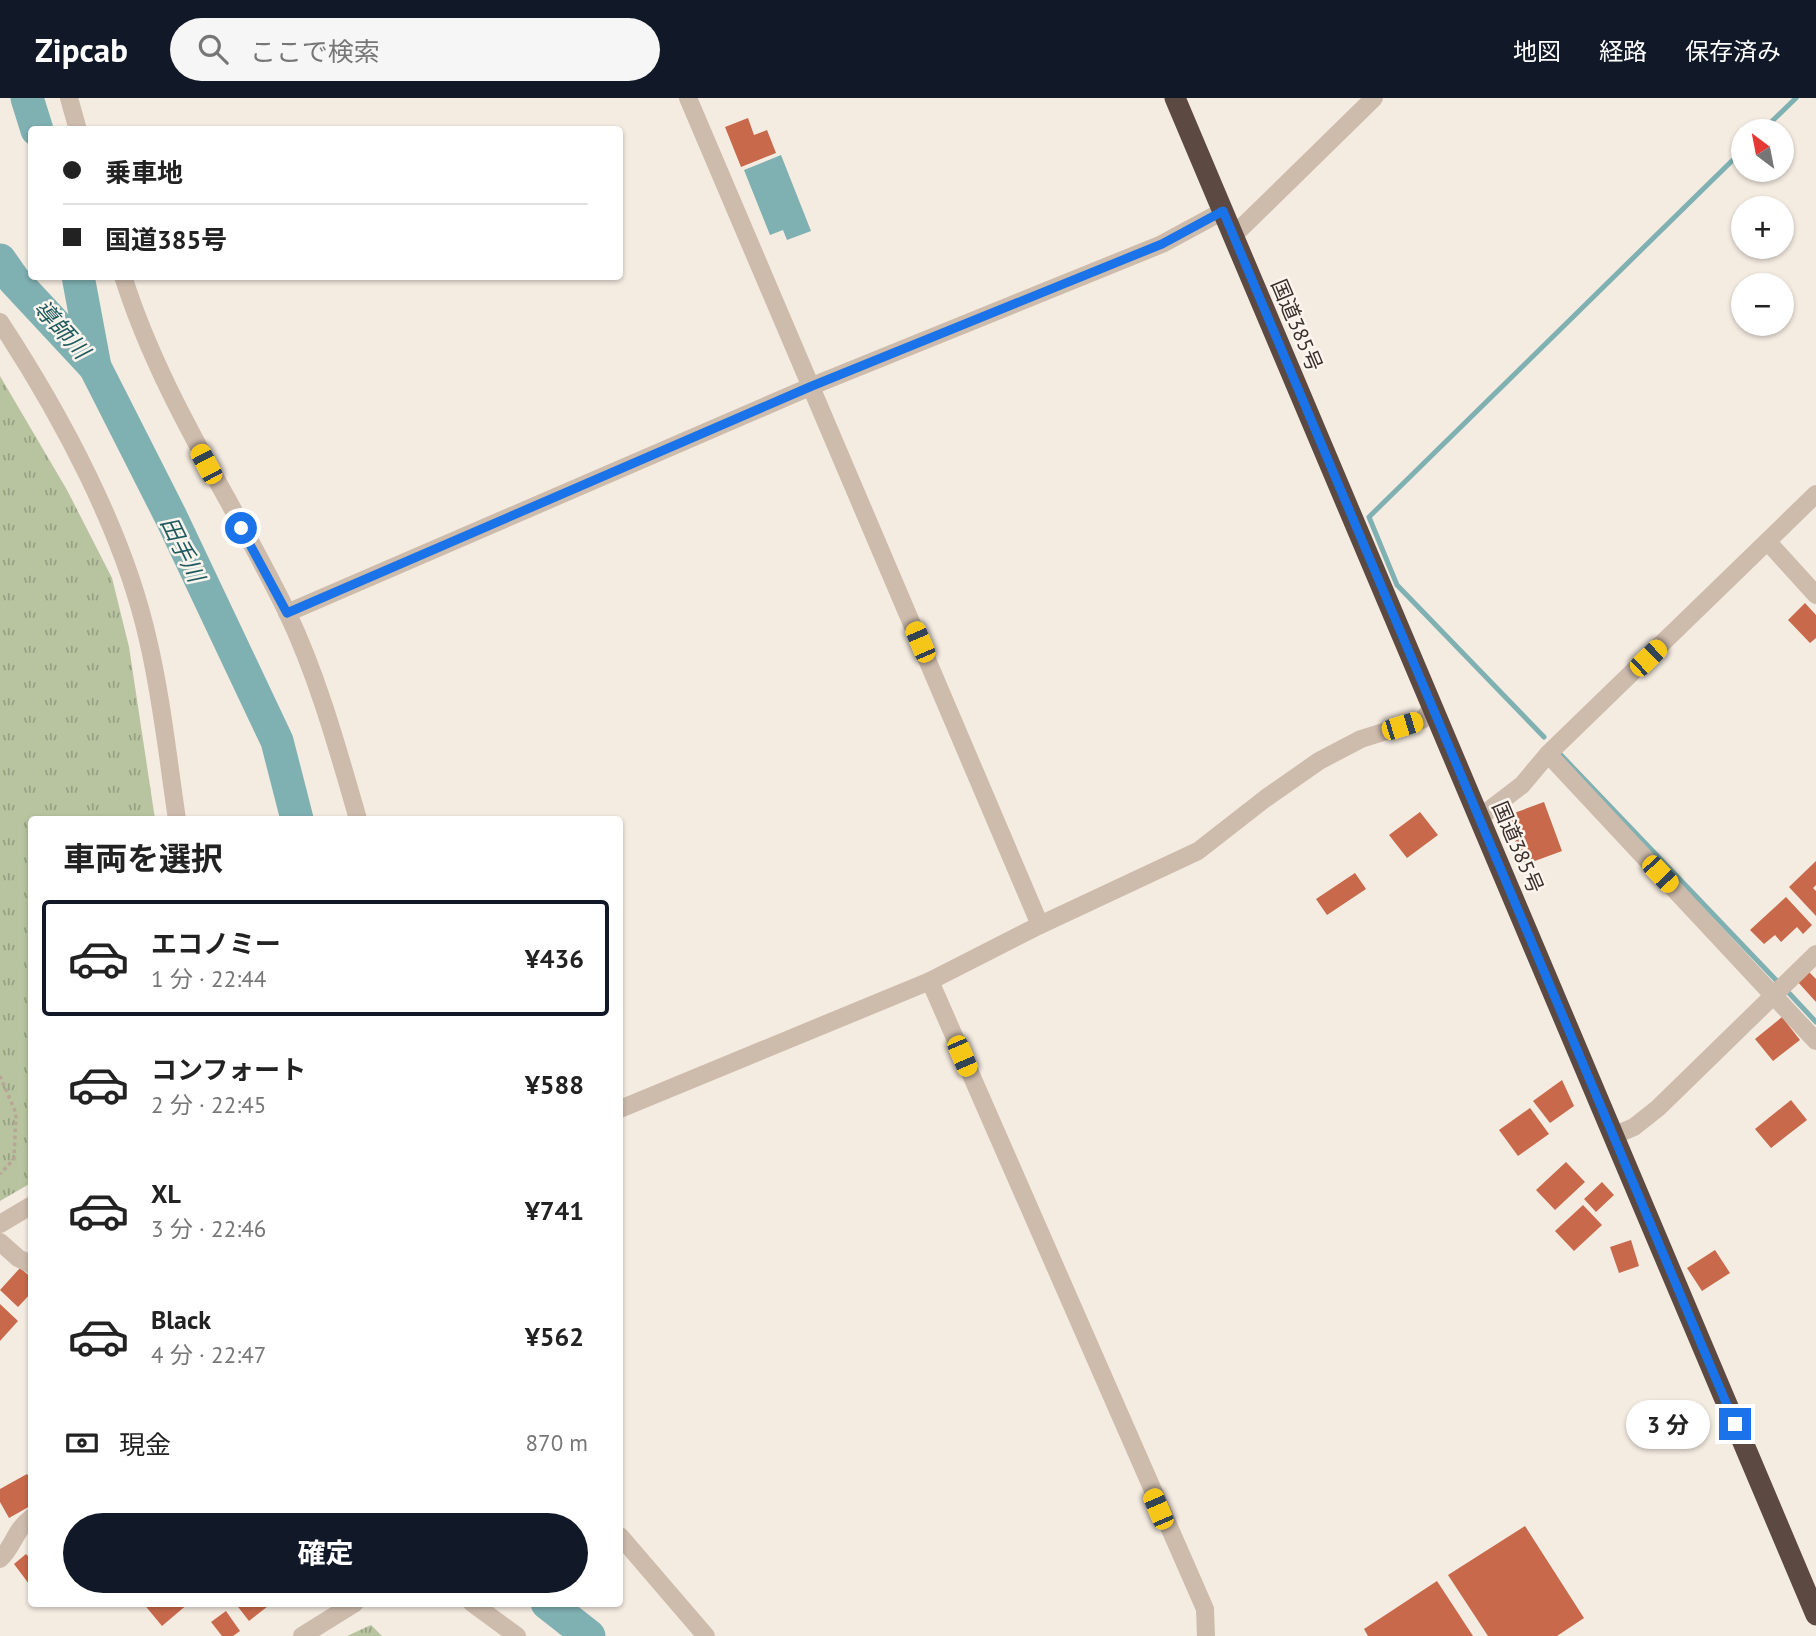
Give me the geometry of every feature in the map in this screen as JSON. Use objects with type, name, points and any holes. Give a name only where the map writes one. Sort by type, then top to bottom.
[{"type":"highway","name":"国道385号","points":[[1175,98],[1816,1615]]},
{"type":"street","points":[[68,98],[77,126]]},
{"type":"street","points":[[688,98],[1040,925]]},
{"type":"street","points":[[1233,236],[1374,98]]},
{"type":"street","points":[[287,613],[812,386],[1162,244],[1223,211]]},
{"type":"street","points":[[124,280],[140,330],[172,398],[287,613],[342,764],[357,816]]},
{"type":"street","points":[[0,322],[89,481],[125,565],[148,640],[177,816]]},
{"type":"street","points":[[1479,818],[1522,785],[1548,754],[1816,494]]},
{"type":"street","points":[[1768,542],[1816,595]]},
{"type":"street","points":[[623,1107],[930,981],[1040,925],[1198,851],[1265,798],[1320,761],[1362,739],[1422,720],[1432,708]]},
{"type":"street","points":[[1548,754],[1816,1041]]},
{"type":"street","points":[[1613,1136],[1634,1127],[1658,1108],[1816,954]]},
{"type":"street","points":[[930,981],[1205,1609],[1201,1634]]},
{"type":"street","points":[[0,1224],[28,1207]]},
{"type":"street","points":[[0,1242],[28,1262]]},
{"type":"street","points":[[0,1559],[9,1550],[16,1531],[28,1520]]},
{"type":"street","points":[[623,1539],[706,1636]]},
{"type":"street","points":[[302,1636],[349,1607]]},
{"type":"street","points":[[477,1607],[517,1636]]},
{"type":"path","points":[[0,1076],[16,1114],[14,1159],[0,1174]]},
{"type":"green space","points":[[0,376],[67,490],[112,578],[129,647],[155,816],[28,816],[28,1185],[0,1201]]},
{"type":"green space","points":[[371,1625],[382,1636],[347,1636]]},
{"type":"water","points":[[781,155],[811,231],[787,240],[783,230],[770,235],[744,170]]},
{"type":"building","points":[[748,118],[754,135],[767,130],[776,153],[741,167],[725,127]]},
{"type":"building","points":[[1805,603],[1816,615],[1816,638],[1810,643],[1788,620]]},
{"type":"building","points":[[1544,802],[1562,851],[1524,865],[1506,816]]},
{"type":"building","points":[[1420,812],[1438,835],[1407,858],[1389,835]]},
{"type":"building","points":[[1816,861],[1816,885],[1813,888],[1816,891],[1816,916],[1789,887]]},
{"type":"building","points":[[1355,873],[1366,889],[1327,915],[1316,899]]},
{"type":"building","points":[[1786,897],[1812,925],[1803,934],[1797,927],[1781,942],[1775,935],[1764,944],[1750,930]]},
{"type":"building","points":[[1808,971],[1816,979],[1816,1002],[1797,981]]},
{"type":"building","points":[[1782,1017],[1800,1040],[1773,1061],[1755,1039]]},
{"type":"building","points":[[1562,1080],[1574,1106],[1550,1123],[1533,1101]]},
{"type":"building","points":[[1791,1100],[1807,1120],[1771,1148],[1755,1129]]},
{"type":"building","points":[[1530,1108],[1549,1134],[1518,1156],[1499,1130]]},
{"type":"building","points":[[1566,1162],[1585,1182],[1555,1210],[1536,1190]]},
{"type":"building","points":[[1602,1182],[1614,1195],[1596,1212],[1584,1199]]},
{"type":"building","points":[[1583,1205],[1602,1225],[1574,1251],[1555,1231]]},
{"type":"building","points":[[1631,1240],[1639,1266],[1619,1273],[1610,1247]]},
{"type":"building","points":[[1715,1250],[1730,1273],[1702,1291],[1687,1268]]},
{"type":"building","points":[[20,1268],[28,1275],[28,1296],[18,1307],[0,1290]]},
{"type":"building","points":[[0,1304],[18,1321],[0,1341]]},
{"type":"building","points":[[27,1474],[28,1507],[9,1518],[0,1502],[0,1489]]},
{"type":"building","points":[[1525,1526],[1584,1618],[1557,1636],[1488,1636],[1448,1575]]},
{"type":"building","points":[[26,1554],[28,1556],[28,1583],[14,1564]]},
{"type":"building","points":[[1437,1581],[1473,1636],[1368,1636],[1364,1629]]},
{"type":"building","points":[[146,1607],[184,1607],[162,1626]]},
{"type":"building","points":[[238,1607],[267,1607],[249,1621]]},
{"type":"building","points":[[226,1611],[240,1631],[233,1636],[222,1636],[211,1622]]},
{"type":"waterway","name":"田手川","points":[[27,98],[36,126]]},
{"type":"waterway","points":[[1774,119],[1796,98]]},
{"type":"waterway","points":[[1544,737],[1397,585],[1369,517],[1731,162]]},
{"type":"waterway","name":"導師川","points":[[0,260],[14,280],[95,367]]},
{"type":"waterway","name":"田手川","points":[[79,280],[95,367],[171,517],[277,741],[296,816]]},
{"type":"waterway","points":[[1561,755],[1776,980]]},
{"type":"waterway","points":[[1788,992],[1816,1022]]},
{"type":"waterway","name":"田手川","points":[[552,1607],[589,1636]]},
{"type":"route","points":[[241,528],[287,613],[812,386],[1162,244],[1223,211],[1735,1424]]}]
